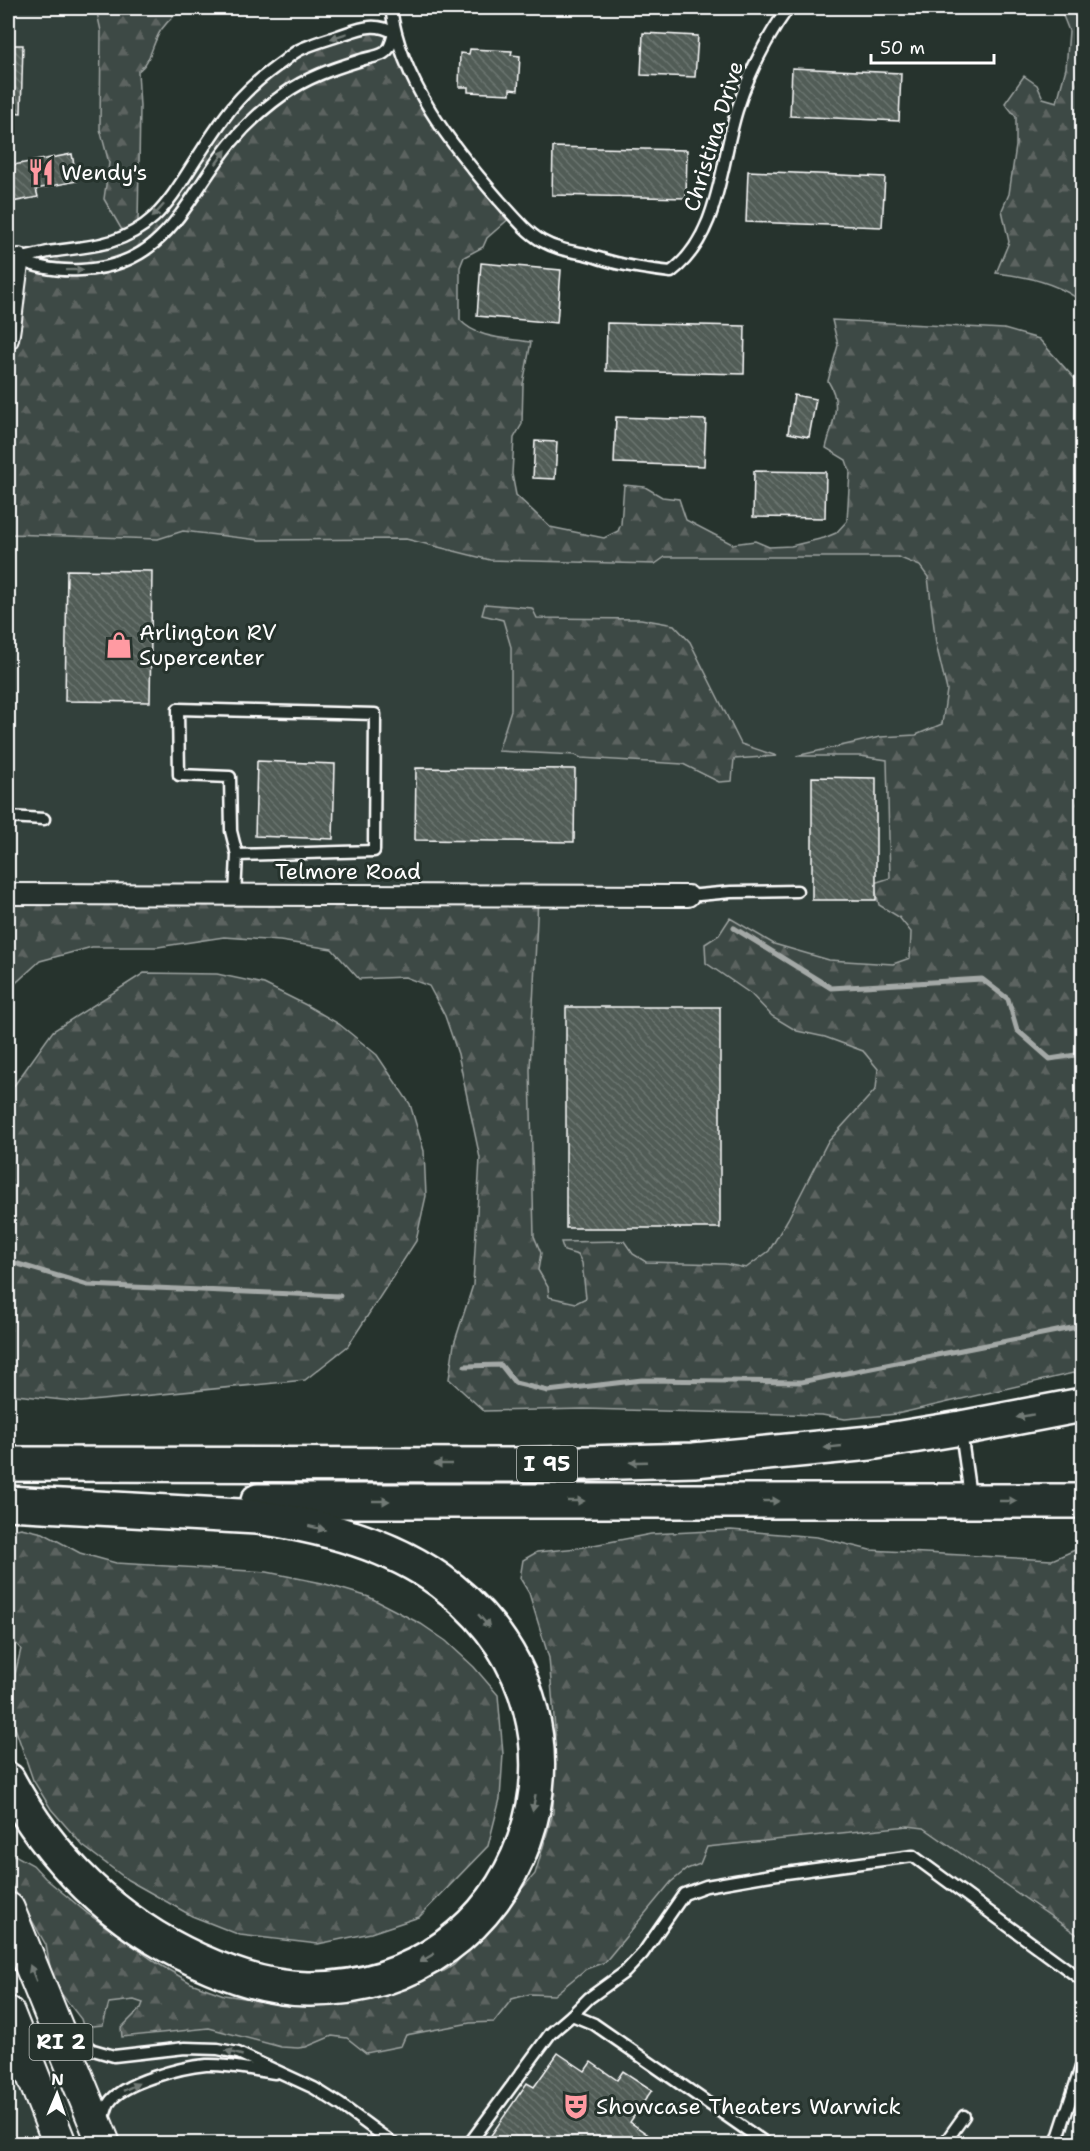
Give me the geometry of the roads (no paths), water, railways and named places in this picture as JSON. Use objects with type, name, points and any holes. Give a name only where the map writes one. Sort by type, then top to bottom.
[{"type":"highway","name":"I 95","points":[[8,1464],[603,1463],[694,1460],[870,1443],[1083,1405]]},
{"type":"highway","name":"I 95","points":[[8,1502],[1083,1501]]},
{"type":"highway","points":[[8,1502],[274,1519],[331,1532],[404,1560],[427,1572],[455,1592],[487,1623],[501,1643],[516,1671],[527,1700],[533,1719],[538,1756],[536,1796],[527,1834],[509,1874],[485,1908],[455,1938],[421,1962],[382,1978],[325,1989],[285,1987],[242,1978],[180,1952],[135,1925],[96,1893],[60,1858],[31,1820],[8,1780]]},
{"type":"main road","name":"RI 2","points":[[8,1909],[101,2138]]},
{"type":"main road","name":"RI 2","points":[[8,2013],[60,2144]]},
{"type":"street","points":[[8,339],[14,309],[13,259]]},
{"type":"street","name":"Telmore Road","points":[[8,894],[688,896]]},
{"type":"lane","points":[[13,259],[34,267],[51,270],[93,270],[122,262],[152,247],[186,209],[231,144],[255,118],[298,84],[343,66],[384,54],[391,45],[394,33],[391,8]]},
{"type":"lane","name":"Christina Drive","points":[[394,33],[408,69],[444,132],[514,217],[540,240],[562,250],[621,264],[671,272],[684,261],[697,244],[708,221],[737,110],[751,72],[761,48],[788,8]]},
{"type":"lane","points":[[13,259],[98,246],[137,229],[155,216],[173,194],[230,108],[258,80],[300,50],[327,40],[372,26],[384,27],[394,33]]},
{"type":"lane","points":[[235,895],[237,855],[231,831],[230,777],[179,775],[178,709],[375,714],[374,851],[237,855]]},
{"type":"lane","points":[[8,817],[44,819]]},
{"type":"lane","points":[[688,896],[731,892],[797,891]]},
{"type":"lane","points":[[961,1428],[971,1501]]},
{"type":"lane","points":[[469,2144],[550,2034],[589,1998],[625,1972],[644,1953],[684,1894],[706,1886],[913,1856],[1083,1980]]},
{"type":"lane","points":[[572,2015],[594,2024],[767,2144]]},
{"type":"lane","points":[[52,2020],[81,2044],[103,2054],[127,2055],[185,2048],[218,2049],[238,2053],[288,2075],[341,2105],[394,2144]]},
{"type":"lane","points":[[1056,2144],[1083,2064]]},
{"type":"lane","points":[[101,2138],[109,2104],[114,2098],[144,2081],[168,2073],[207,2065],[288,2075]]},
{"type":"lane","points":[[944,2144],[964,2116]]},
{"type":"waterway","points":[[734,928],[831,988],[982,979],[1008,999],[1017,1030],[1050,1059],[1082,1054]]},
{"type":"waterway","points":[[8,1261],[88,1285],[340,1296]]},
{"type":"waterway","points":[[465,1366],[501,1365],[515,1383],[548,1391],[642,1380],[801,1382],[1082,1326]]},
{"type":"place","name":"Wendy's","points":[[41,172]]},
{"type":"place","name":"Arlington RV Supercenter","points":[[119,645]]},
{"type":"place","name":"Showcase Theaters Warwick","points":[[576,2106]]}]
